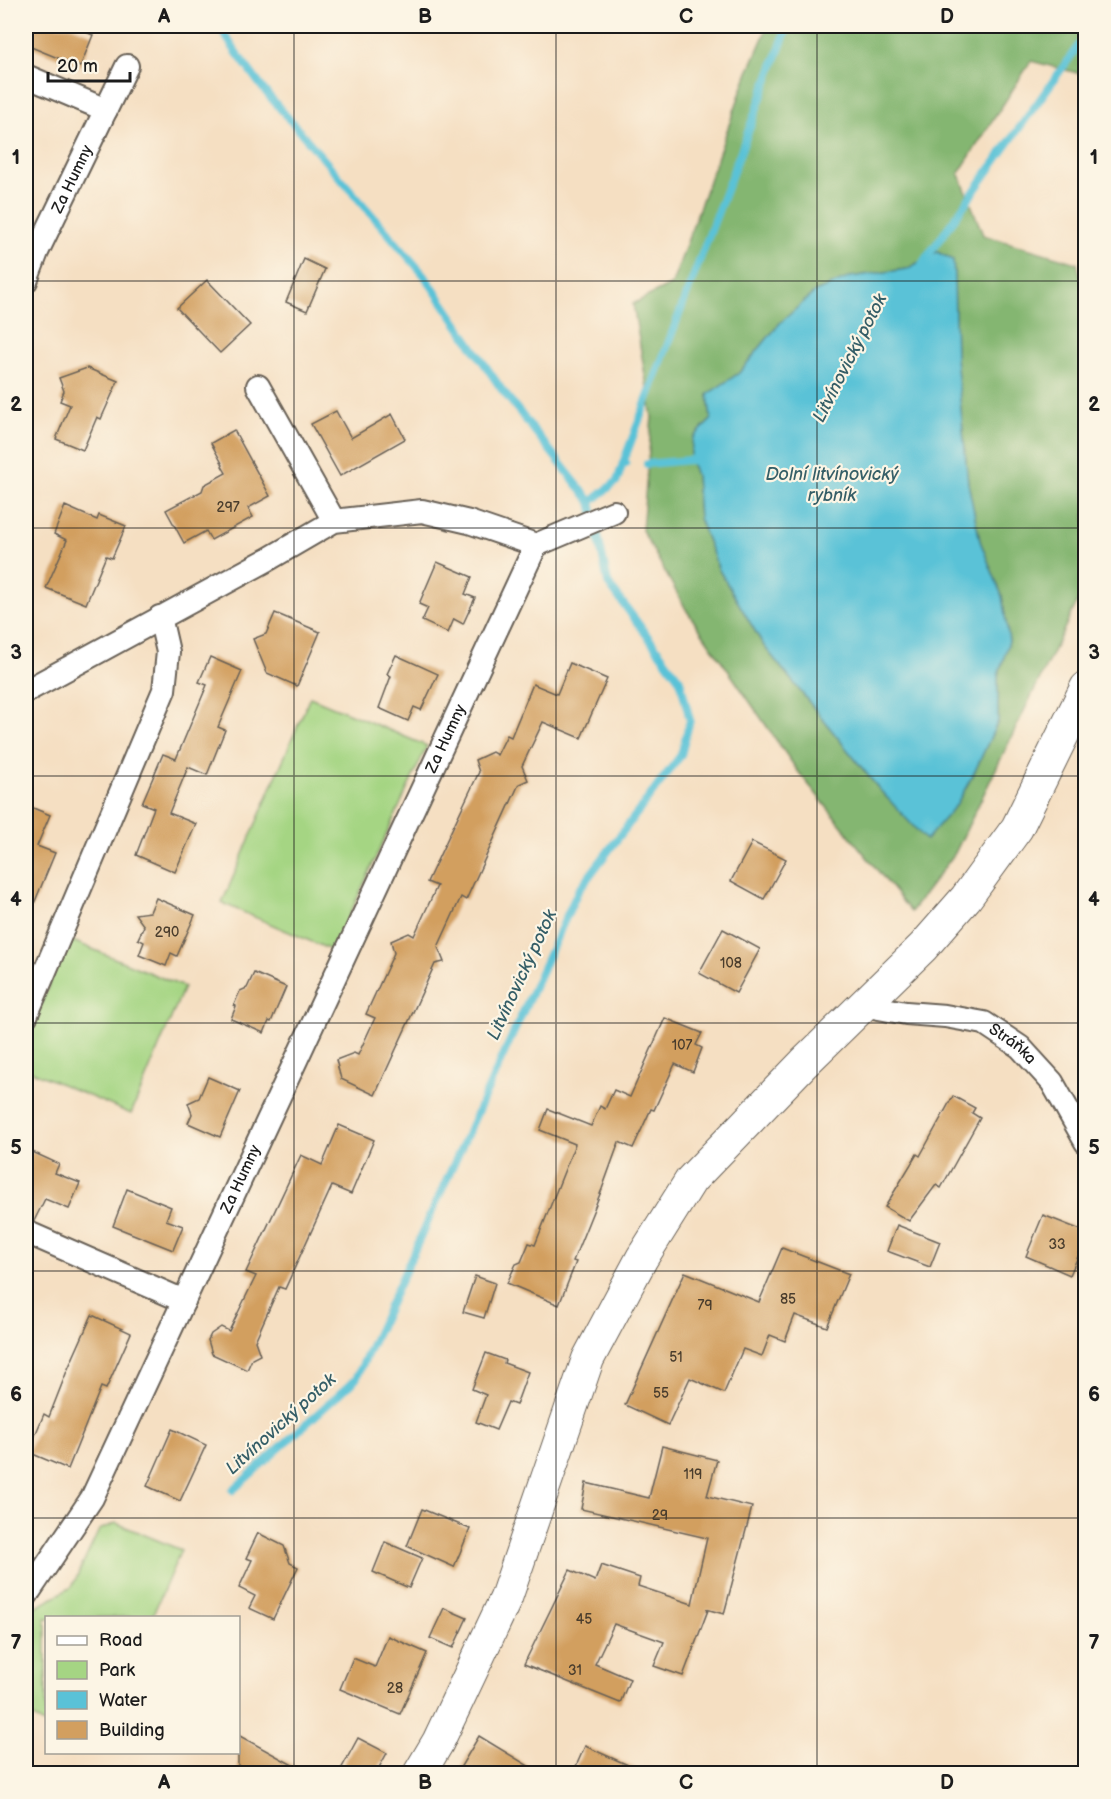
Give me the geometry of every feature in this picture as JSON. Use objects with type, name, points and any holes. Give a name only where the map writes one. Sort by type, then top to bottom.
[{"type":"street","name":"Za Humny","points":[[26,281],[37,252],[128,66]]},
{"type":"street","points":[[26,76],[106,110]]},
{"type":"street","points":[[258,386],[334,521]]},
{"type":"street","points":[[26,691],[334,521],[422,511],[469,522],[536,545],[614,512]]},
{"type":"street","name":"Za Humny","points":[[26,1596],[92,1498],[536,545]]},
{"type":"street","points":[[26,1016],[164,690],[168,652],[160,617]]},
{"type":"street","points":[[419,1773],[438,1742],[506,1598],[588,1359],[642,1258],[691,1180],[804,1063],[922,947],[966,898],[1017,828],[1086,688]]},
{"type":"street","name":"Stráňka","points":[[862,1005],[984,1023],[1020,1047],[1052,1082],[1086,1142]]},
{"type":"street","points":[[26,1232],[184,1301]]},
{"type":"green space","points":[[768,26],[1085,26],[1085,75],[1031,61],[959,173],[983,235],[1077,263],[1086,297],[1085,586],[955,853],[911,912],[797,770],[687,611],[642,530],[652,417],[633,304],[672,284],[748,72]],"holes":[[[937,252],[953,260],[956,357],[968,483],[980,541],[1002,596],[1009,641],[998,676],[998,721],[956,805],[926,839],[879,789],[764,646],[719,570],[699,518],[696,475],[690,460],[693,438],[711,420],[708,394],[739,373],[780,323],[850,277],[907,269]]]},
{"type":"green space","points":[[310,697],[427,746],[333,951],[222,903]]},
{"type":"green space","points":[[68,939],[184,987],[131,1114],[26,1069],[26,1040]]},
{"type":"green space","points":[[116,1523],[181,1550],[152,1616],[45,1616],[45,1724],[26,1714],[26,1612],[72,1587],[99,1530]]},
{"type":"water","name":"Dolní litvínovický rybník","points":[[937,252],[953,260],[956,357],[968,483],[980,541],[1002,596],[1009,641],[998,676],[998,721],[956,805],[926,840],[879,789],[764,646],[719,570],[699,518],[696,475],[690,460],[693,438],[711,420],[708,394],[739,373],[780,323],[815,292],[850,277],[907,269]]},
{"type":"building","points":[[26,26],[71,26],[93,35],[80,67],[26,45]]},
{"type":"building","points":[[304,259],[325,269],[307,311],[286,302]]},
{"type":"building","points":[[207,280],[250,325],[220,353],[177,308]]},
{"type":"building","points":[[87,368],[118,381],[101,419],[97,417],[83,450],[56,439],[70,405],[60,401],[64,391],[59,378]]},
{"type":"building","points":[[336,411],[351,438],[392,414],[405,439],[340,476],[311,424]]},
{"type":"building","points":[[234,430],[270,496],[248,508],[253,517],[211,540],[206,531],[184,543],[166,510],[202,491],[204,485],[226,473],[211,443]]},
{"type":"building","points":[[65,506],[97,520],[99,515],[126,526],[112,558],[106,556],[86,604],[46,588],[67,540],[54,534]]},
{"type":"building","points":[[437,562],[472,577],[465,594],[475,598],[463,624],[454,619],[448,633],[422,621],[428,608],[419,604]]},
{"type":"building","points":[[275,613],[320,632],[297,686],[267,673],[253,639],[266,634]]},
{"type":"building","points":[[396,655],[438,674],[421,710],[414,707],[408,721],[379,708],[391,676],[387,674]]},
{"type":"building","points":[[210,657],[242,671],[218,727],[225,730],[207,775],[188,767],[169,813],[196,824],[175,872],[136,855],[154,808],[142,803],[163,754],[176,759],[207,685],[199,682]]},
{"type":"building","points":[[570,663],[607,679],[581,738],[543,722],[522,766],[528,780],[519,784],[466,900],[461,897],[438,947],[444,962],[435,964],[375,1095],[341,1079],[336,1060],[354,1053],[358,1055],[375,1018],[366,1014],[394,953],[391,941],[409,933],[414,936],[437,886],[427,882],[479,772],[475,760],[492,752],[497,755],[507,735],[511,737],[533,684],[557,694]]},
{"type":"building","points":[[26,805],[50,815],[37,846],[55,853],[26,923]]},
{"type":"building","points":[[752,842],[786,859],[764,899],[731,881]]},
{"type":"building","points":[[156,898],[195,915],[177,956],[171,953],[166,966],[139,955],[144,942],[138,939],[144,926],[135,914],[150,912]]},
{"type":"building","points":[[723,929],[760,949],[736,993],[699,973]]},
{"type":"building","points":[[254,973],[286,987],[264,1033],[231,1019],[240,991],[247,988]]},
{"type":"building","points":[[665,1018],[702,1033],[696,1045],[702,1048],[693,1072],[675,1064],[633,1148],[619,1142],[573,1261],[576,1262],[559,1305],[507,1283],[516,1264],[521,1262],[529,1243],[535,1245],[575,1144],[540,1130],[548,1109],[591,1126],[600,1106],[605,1109],[614,1090],[630,1097]]},
{"type":"building","points":[[208,1077],[240,1091],[220,1137],[188,1123],[192,1114],[188,1103],[199,1098]]},
{"type":"building","points":[[953,1096],[975,1108],[972,1113],[980,1118],[941,1188],[936,1185],[909,1221],[885,1207],[917,1154],[920,1156]]},
{"type":"building","points":[[339,1125],[374,1140],[351,1194],[332,1186],[285,1289],[279,1287],[255,1341],[260,1355],[252,1359],[247,1370],[212,1354],[208,1340],[211,1334],[221,1327],[229,1331],[256,1276],[246,1272],[301,1155],[322,1165]]},
{"type":"building","points":[[26,1149],[59,1164],[55,1173],[80,1183],[69,1209],[45,1199],[34,1221],[26,1219]]},
{"type":"building","points":[[127,1189],[171,1207],[166,1220],[183,1226],[173,1250],[113,1226]]},
{"type":"building","points":[[1043,1215],[1086,1232],[1086,1238],[1070,1275],[1026,1256]]},
{"type":"building","points":[[897,1225],[940,1242],[930,1267],[887,1251]]},
{"type":"building","points":[[782,1248],[849,1274],[827,1327],[795,1315],[785,1341],[770,1335],[762,1356],[743,1349],[724,1393],[690,1378],[668,1425],[625,1405],[685,1272],[759,1302]]},
{"type":"building","points":[[475,1276],[495,1283],[484,1318],[463,1312]]},
{"type":"building","points":[[92,1315],[131,1333],[106,1389],[101,1387],[68,1469],[28,1452],[44,1414],[49,1417]]},
{"type":"building","points":[[486,1353],[528,1372],[516,1405],[508,1402],[496,1430],[476,1422],[486,1395],[472,1389]]},
{"type":"building","points":[[172,1429],[206,1445],[180,1501],[147,1486]]},
{"type":"building","points":[[662,1446],[717,1460],[707,1496],[752,1507],[724,1614],[706,1609],[708,1610],[683,1676],[654,1666],[664,1642],[614,1624],[595,1664],[630,1679],[620,1703],[524,1664],[570,1570],[595,1581],[601,1565],[640,1578],[638,1586],[692,1604],[707,1538],[581,1509],[586,1483],[649,1498]]},
{"type":"building","points":[[422,1509],[470,1529],[454,1567],[407,1546]]},
{"type":"building","points":[[258,1533],[284,1546],[290,1563],[298,1567],[273,1619],[249,1608],[255,1596],[239,1588],[252,1560],[246,1558]]},
{"type":"building","points":[[385,1542],[422,1558],[409,1588],[373,1572]]},
{"type":"building","points":[[444,1608],[467,1618],[453,1648],[430,1638]]},
{"type":"building","points":[[388,1636],[427,1653],[400,1714],[340,1689],[353,1658],[375,1667]]},
{"type":"building","points":[[240,1736],[307,1773],[238,1773]]},
{"type":"building","points":[[479,1736],[540,1773],[457,1773]]},
{"type":"building","points":[[358,1738],[387,1753],[376,1773],[339,1773]]},
{"type":"building","points":[[585,1746],[646,1773],[573,1773]]},
{"type":"waterway","points":[[219,26],[264,90],[424,275],[502,390],[591,502]]},
{"type":"waterway","name":"Litvínovický potok","points":[[623,463],[788,26]]},
{"type":"waterway","name":"Litvínovický potok","points":[[922,264],[1086,35]]},
{"type":"waterway","name":"Litvínovický potok","points":[[647,464],[690,460],[701,463]]},
{"type":"waterway","name":"Litvínovický potok","points":[[233,1490],[356,1379],[578,891],[681,755],[690,720],[680,680],[608,583],[591,502],[617,481],[623,463],[626,463]]}]
